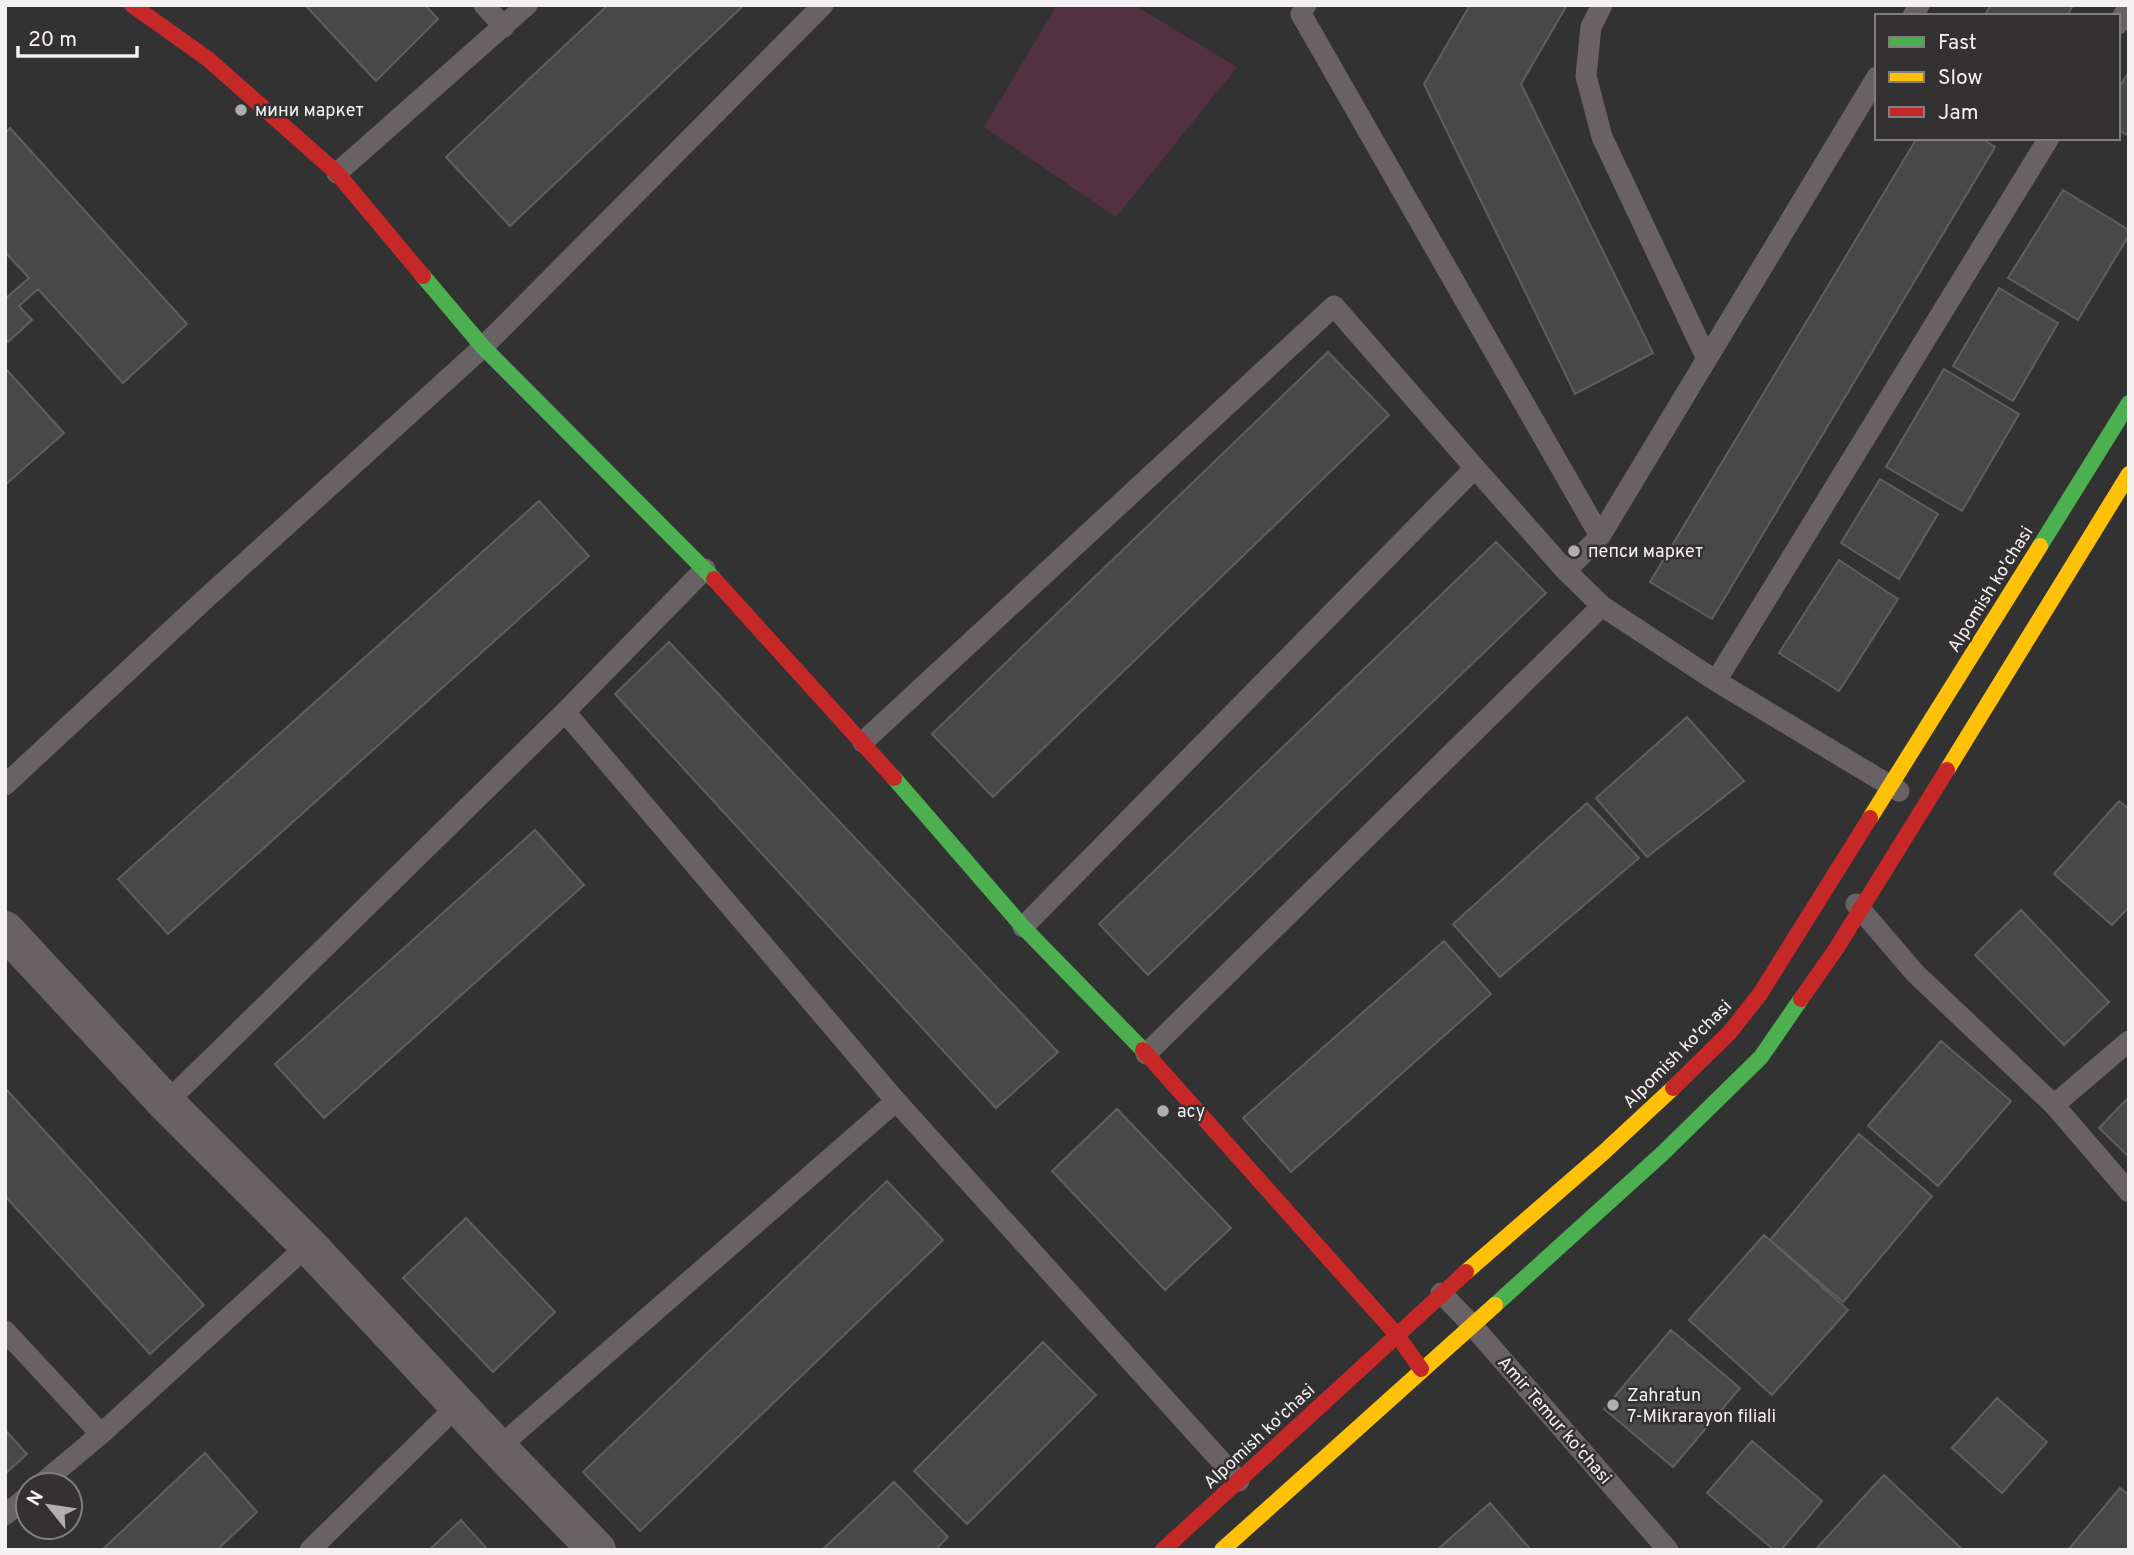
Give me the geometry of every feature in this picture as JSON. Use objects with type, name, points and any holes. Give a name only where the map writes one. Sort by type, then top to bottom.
[{"type":"main road","points":[[132,5],[208,59],[337,173],[483,347],[705,569],[863,742],[1023,927],[1146,1054],[1397,1335],[1421,1368]]},
{"type":"main road","name":"Alpomish ko'chasi","points":[[1163,1550],[1441,1293],[1604,1153],[1730,1032],[1760,994],[2129,402]]},
{"type":"main road","points":[[1222,1550],[1421,1368],[1663,1153],[1761,1057],[1860,909],[2129,474]]},
{"type":"street","points":[[5,930],[166,1103],[308,1245],[597,1550]]},
{"type":"lane","points":[[484,5],[504,27]]},
{"type":"lane","points":[[337,173],[527,5]]},
{"type":"lane","points":[[5,785],[483,347],[822,5]]},
{"type":"lane","points":[[1307,5],[1301,15],[1600,536]]},
{"type":"lane","points":[[1602,5],[1591,27],[1586,75],[1602,137],[1707,359]]},
{"type":"lane","points":[[1566,571],[1600,536],[1875,80]]},
{"type":"lane","points":[[1716,681],[2048,140]]},
{"type":"lane","points":[[863,742],[1334,306],[1566,571],[1602,606],[1716,681],[1925,805]]},
{"type":"lane","points":[[1023,927],[1475,468]]},
{"type":"lane","points":[[166,1103],[565,712],[705,569]]},
{"type":"lane","points":[[1146,1054],[1602,606]]},
{"type":"lane","points":[[565,712],[896,1101],[1239,1481]]},
{"type":"lane","points":[[1832,877],[1915,973],[2054,1105],[2129,1192]]},
{"type":"lane","points":[[2054,1105],[2129,1041]]},
{"type":"lane","points":[[498,1448],[896,1101]]},
{"type":"lane","points":[[57,1471],[308,1245]]},
{"type":"lane","name":"Amir Temur ko'chasi","points":[[1441,1293],[1668,1550]]},
{"type":"lane","points":[[5,1331],[101,1434]]},
{"type":"lane","points":[[310,1550],[458,1405]]},
{"type":"shaded area","points":[[1057,5],[1134,5],[1237,67],[1116,217],[984,127]]},
{"type":"building","points":[[305,5],[425,5],[438,19],[376,81]]},
{"type":"building","points":[[608,5],[744,5],[510,226],[446,157]]},
{"type":"building","points":[[1470,5],[1567,5],[1521,84],[1653,353],[1575,394],[1424,84]]},
{"type":"building","points":[[1991,5],[2073,5],[2068,14],[1985,14]]},
{"type":"building","points":[[2129,72],[2129,136],[2120,131],[2120,86]]},
{"type":"building","points":[[10,128],[187,324],[123,383],[38,289],[19,306],[32,320],[8,342],[5,339],[5,299],[29,278],[5,252],[5,133]]},
{"type":"building","points":[[1916,140],[1984,140],[1995,147],[1712,619],[1650,582]]},
{"type":"building","points":[[2063,190],[2129,230],[2129,235],[2078,320],[2008,278]]},
{"type":"building","points":[[1999,288],[2058,323],[2013,401],[1953,366]]},
{"type":"building","points":[[1328,352],[1389,415],[993,797],[932,734]]},
{"type":"building","points":[[5,368],[64,433],[5,485]]},
{"type":"building","points":[[1944,369],[2019,414],[1962,511],[1886,467]]},
{"type":"building","points":[[1880,479],[1938,514],[1899,579],[1841,543]]},
{"type":"building","points":[[539,501],[589,556],[168,934],[118,879]]},
{"type":"building","points":[[1496,542],[1546,593],[1148,975],[1099,924]]},
{"type":"building","points":[[1839,560],[1898,599],[1839,691],[1779,653]]},
{"type":"building","points":[[669,642],[1058,1052],[996,1108],[615,694]]},
{"type":"building","points":[[1687,717],[1744,781],[1647,857],[1596,798]]},
{"type":"building","points":[[2119,801],[2129,809],[2129,907],[2112,925],[2054,874]]},
{"type":"building","points":[[1587,803],[1639,858],[1500,977],[1453,924]]},
{"type":"building","points":[[535,830],[584,885],[324,1118],[275,1064]]},
{"type":"building","points":[[2021,910],[2109,1002],[2064,1045],[1975,955]]},
{"type":"building","points":[[1444,941],[1491,994],[1291,1172],[1243,1118]]},
{"type":"building","points":[[1941,1041],[2011,1101],[1938,1186],[1868,1126]]},
{"type":"building","points":[[5,1088],[204,1305],[150,1354],[5,1196]]},
{"type":"building","points":[[2129,1097],[2129,1157],[2099,1128]]},
{"type":"building","points":[[1117,1109],[1231,1228],[1165,1290],[1052,1171]]},
{"type":"building","points":[[1859,1134],[1932,1196],[1843,1302],[1770,1240]]},
{"type":"building","points":[[887,1181],[943,1240],[640,1531],[583,1472]]},
{"type":"building","points":[[466,1218],[555,1312],[493,1372],[403,1278]]},
{"type":"building","points":[[1764,1235],[1848,1310],[1772,1395],[1689,1320]]},
{"type":"building","points":[[1671,1330],[1740,1388],[1673,1467],[1604,1409]]},
{"type":"building","points":[[1043,1342],[1096,1395],[967,1524],[914,1471]]},
{"type":"building","points":[[1997,1398],[2047,1442],[2002,1493],[1952,1448]]},
{"type":"building","points":[[5,1430],[27,1454],[5,1474]]},
{"type":"building","points":[[1752,1441],[1822,1501],[1781,1550],[1774,1550],[1707,1493]]},
{"type":"building","points":[[205,1453],[257,1512],[217,1550],[102,1550]]},
{"type":"building","points":[[1884,1475],[1963,1550],[1815,1550]]},
{"type":"building","points":[[894,1482],[948,1537],[935,1550],[822,1550]]},
{"type":"building","points":[[2120,1488],[2129,1495],[2129,1550],[2068,1550]]},
{"type":"building","points":[[1490,1503],[1531,1550],[1437,1550]]},
{"type":"building","points":[[461,1520],[488,1550],[429,1550]]},
{"type":"traffic: fast","points":[[423,276],[483,347],[714,579]]},
{"type":"traffic: fast","points":[[2040,546],[2129,403]]},
{"type":"traffic: fast","points":[[894,778],[1023,927],[1143,1050]]},
{"type":"traffic: fast","points":[[1495,1305],[1663,1153],[1761,1057],[1801,999]]},
{"type":"traffic: slow","points":[[1947,770],[2129,474]]},
{"type":"traffic: slow","points":[[1870,818],[2040,546]]},
{"type":"traffic: slow","points":[[1466,1272],[1673,1088]]},
{"type":"traffic: slow","points":[[1222,1550],[1495,1305]]},
{"type":"traffic: jam","points":[[132,5],[208,59],[337,173],[423,276]]},
{"type":"traffic: jam","points":[[714,579],[894,778]]},
{"type":"traffic: jam","points":[[1801,999],[1836,949],[1947,770]]},
{"type":"traffic: jam","points":[[1673,1088],[1730,1032],[1760,994],[1870,818]]},
{"type":"traffic: jam","points":[[1143,1050],[1397,1335],[1421,1369]]},
{"type":"traffic: jam","points":[[1163,1550],[1466,1272]]},
{"type":"place","name":"мини маркет","points":[[241,110]]},
{"type":"place","name":"пепси маркет","points":[[1574,551]]},
{"type":"place","name":"асу","points":[[1163,1111]]},
{"type":"place","name":"Zahratun 7-Mikrarayon filiali","points":[[1613,1405]]}]
